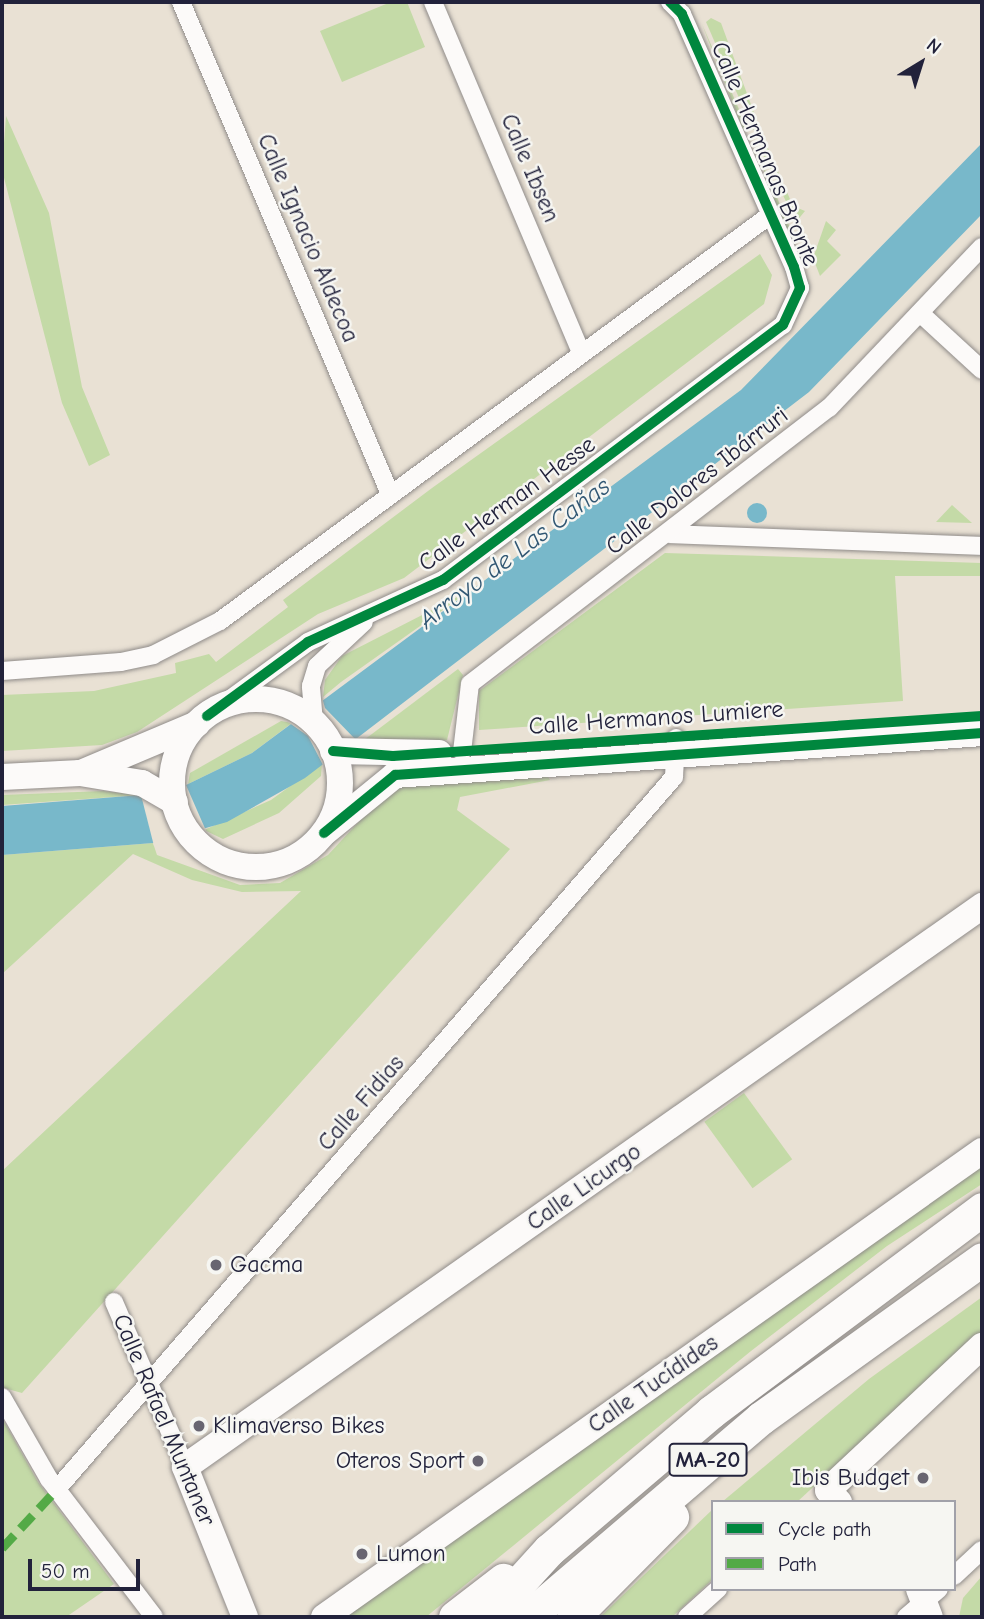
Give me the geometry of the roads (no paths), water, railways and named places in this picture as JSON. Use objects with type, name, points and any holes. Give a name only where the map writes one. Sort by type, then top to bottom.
[{"type":"highway","name":"MA-20","points":[[488,1617],[550,1550],[711,1412],[982,1209]]},
{"type":"highway","name":"MA-20","points":[[528,1617],[702,1465],[900,1316],[982,1259]]},
{"type":"highway","points":[[573,1617],[691,1499],[900,1316]]},
{"type":"highway","points":[[455,1617],[550,1550]]},
{"type":"main road","points":[[249,699],[309,712],[338,754],[340,791],[324,832],[295,858],[266,865],[226,862],[201,847],[169,794],[176,758],[203,719],[249,699]]},
{"type":"main road","name":"Calle Hermanos Lumiere","points":[[324,832],[395,775],[982,716]]},
{"type":"main road","name":"Calle Herman Hesse","points":[[79,773],[203,719]]},
{"type":"main road","name":"Calle Hermanos Lumiere","points":[[338,754],[676,746],[982,733]]},
{"type":"main road","name":"Calle Herman Hesse","points":[[2,777],[79,773],[142,783],[169,794]]},
{"type":"main road","name":"Calle Licurgo","points":[[185,1467],[982,906]]},
{"type":"main road","name":"Calle Tucídides","points":[[324,1617],[982,1151]]},
{"type":"main road","points":[[827,1498],[982,1346]]},
{"type":"main road","name":"Calle Rafael Muntaner","points":[[185,1467],[245,1617]]},
{"type":"street","name":"Calle Ignacio Aldecoa","points":[[181,2],[390,494]]},
{"type":"street","name":"Calle Ibsen","points":[[433,2],[581,353]]},
{"type":"street","name":"Calle Hermanas Bronte","points":[[670,2],[682,14],[800,288],[783,325]]},
{"type":"street","points":[[2,671],[109,664],[175,645],[220,621],[770,215]]},
{"type":"street","name":"Calle Dolores Ibárruri","points":[[462,752],[470,684],[670,534],[829,408],[982,247]]},
{"type":"street","points":[[920,313],[982,370]]},
{"type":"street","name":"Calle Herman Hesse","points":[[203,719],[308,642],[373,616],[443,580],[783,325]]},
{"type":"street","points":[[670,534],[982,546]]},
{"type":"street","name":"Calle Herman Hesse","points":[[309,712],[317,666],[373,616]]},
{"type":"street","name":"Calle Fidias","points":[[57,1489],[150,1385],[674,777],[676,746]]},
{"type":"street","name":"Calle Rafael Muntaner","points":[[114,1302],[185,1467]]},
{"type":"street","points":[[2,1397],[57,1489],[154,1617]]},
{"type":"street","points":[[956,1574],[982,1550]]},
{"type":"street","points":[[687,1617],[716,1591]]},
{"type":"street","points":[[906,1617],[929,1599]]},
{"type":"water","points":[[982,143],[982,214],[809,392],[305,778],[227,822],[153,843],[2,855],[2,806],[141,795],[186,785],[252,753],[741,390]]},
{"type":"water","points":[[757,503],[764,506],[767,513],[764,520],[757,523],[750,520],[747,513],[750,506]]},
{"type":"place","name":"Gacma","points":[[216,1265]]},
{"type":"place","name":"Klimaverso Bikes","points":[[199,1426]]},
{"type":"place","name":"Oteros Sport","points":[[478,1461]]},
{"type":"place","name":"Ibis Budget","points":[[923,1478]]},
{"type":"place","name":"Lumon","points":[[362,1554]]},
{"type":"water label","name":"Arroyo de Las Cañas","points":[[515,554]]}]
